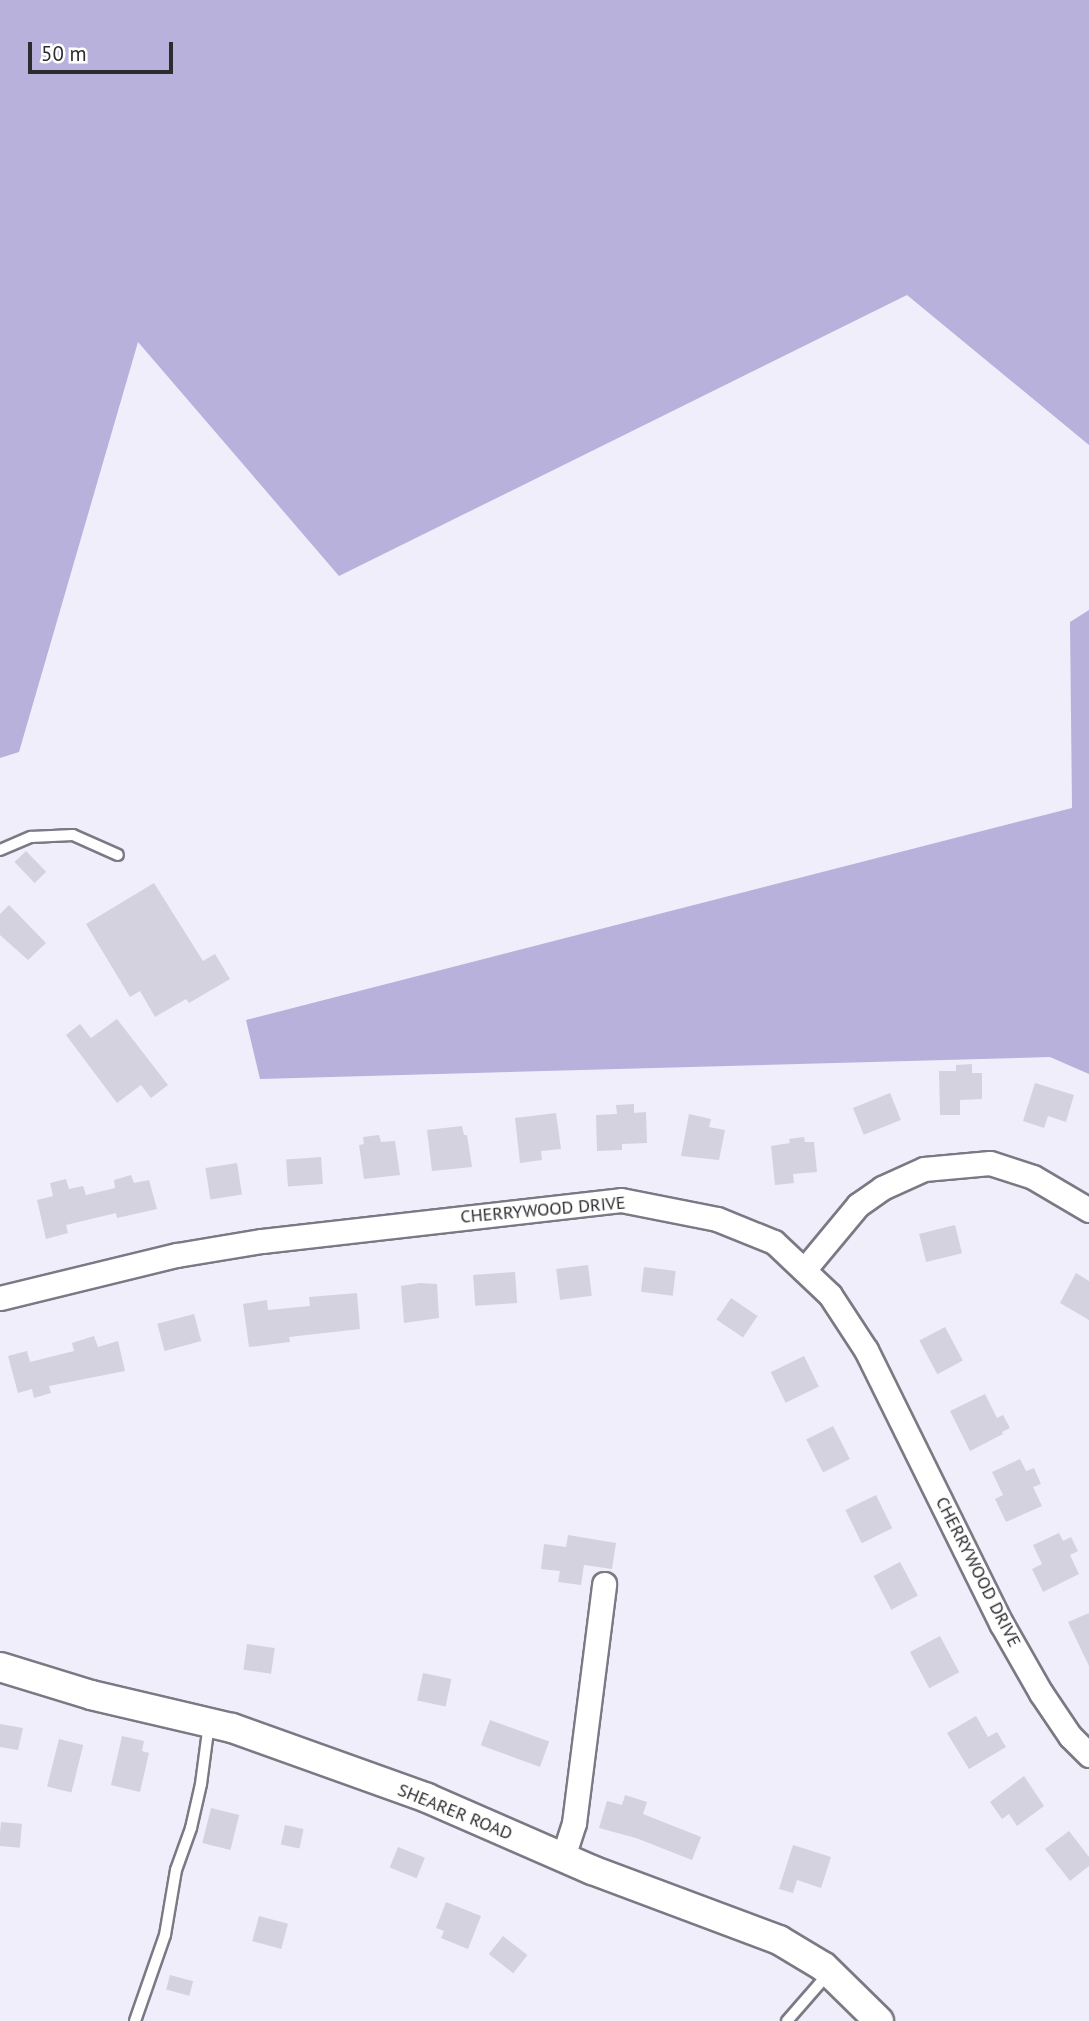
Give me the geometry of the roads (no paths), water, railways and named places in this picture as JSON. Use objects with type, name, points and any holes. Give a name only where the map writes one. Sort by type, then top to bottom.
[{"type":"street","points":[[804,1270],[858,1205],[882,1188],[924,1170],[990,1163],[1033,1177],[1089,1210]]},
{"type":"street","name":"CHERRYWOOD DRIVE","points":[[0,1298],[177,1255],[262,1241],[621,1200],[717,1219],[774,1242],[830,1295],[866,1350],[1001,1623],[1048,1703],[1070,1736],[1089,1755]]},
{"type":"street","points":[[563,1857],[574,1823],[604,1584]]},
{"type":"street","name":"SHEARER ROAD","points":[[0,1667],[91,1695],[232,1728],[427,1798],[563,1857],[779,1940],[830,1972],[879,2021]]},
{"type":"lane","points":[[0,850],[31,837],[73,835],[117,855]]},
{"type":"lane","points":[[135,2021],[165,1935],[176,1870],[191,1828],[201,1784],[209,1723]]},
{"type":"lane","points":[[787,2021],[830,1972]]}]
